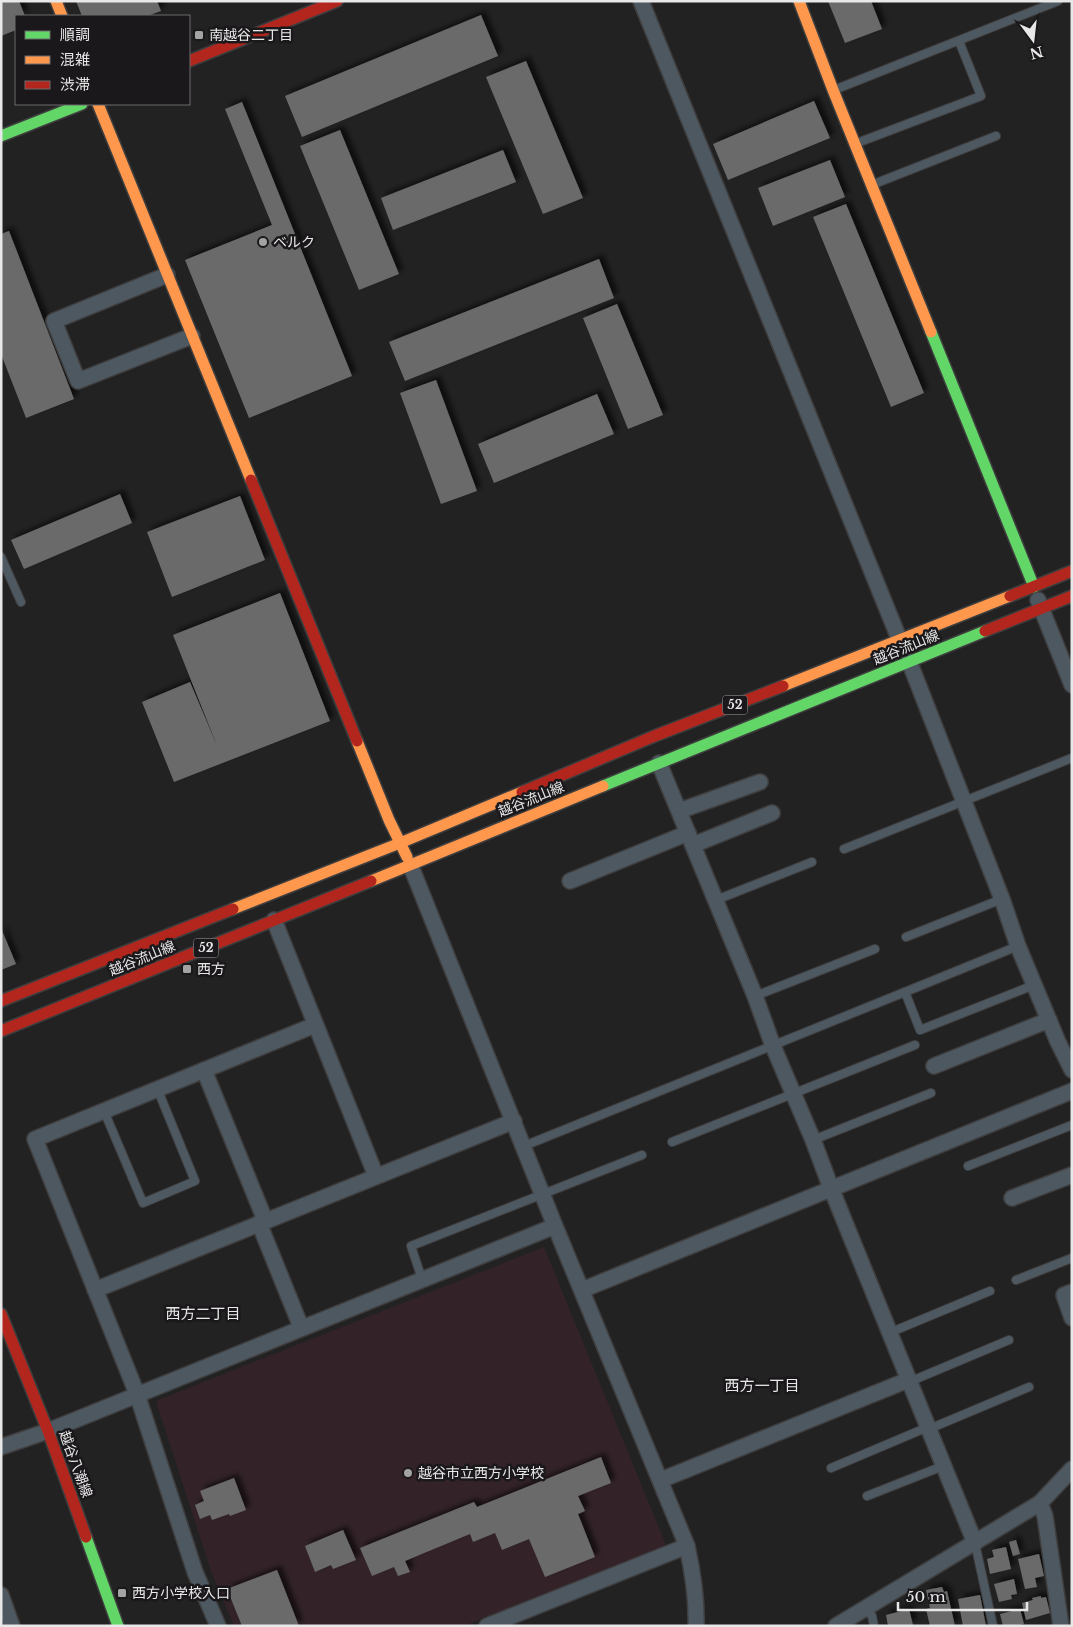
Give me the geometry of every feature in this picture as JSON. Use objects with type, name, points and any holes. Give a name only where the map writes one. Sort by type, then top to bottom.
[{"type":"main road","points":[[56,1],[62,15]]},
{"type":"main road","points":[[190,61],[337,1]]},
{"type":"main road","points":[[799,1],[833,90],[1034,587]]},
{"type":"main road","points":[[1,136],[79,105]]},
{"type":"main road","points":[[98,105],[388,820],[410,864]]},
{"type":"main road","name":"越谷流山線","points":[[1,1001],[400,843],[652,737],[900,641],[1072,571]]},
{"type":"main road","name":"越谷流山線","points":[[1,1031],[1072,596]]},
{"type":"main road","name":"越谷八潮線","points":[[1,1314],[48,1431],[118,1626]]},
{"type":"street","points":[[641,1],[900,641]]},
{"type":"street","points":[[167,275],[54,321],[78,381],[192,336]]},
{"type":"street","points":[[1034,587],[1072,685]]},
{"type":"street","points":[[909,661],[1002,899],[1018,946],[1072,1070]]},
{"type":"street","points":[[659,763],[975,1543]]},
{"type":"street","points":[[679,811],[760,782]]},
{"type":"street","points":[[570,881],[772,813]]},
{"type":"street","points":[[410,864],[542,1194],[687,1546],[695,1578],[696,1626]]},
{"type":"street","points":[[274,920],[376,1176]]},
{"type":"street","points":[[934,1066],[1049,1020]]},
{"type":"street","points":[[218,1626],[196,1572],[137,1394],[35,1139],[315,1025]]},
{"type":"street","points":[[204,1070],[301,1327]]},
{"type":"street","points":[[582,1290],[1072,1092]]},
{"type":"street","points":[[95,1290],[514,1121]]},
{"type":"street","points":[[1012,1198],[1072,1175]]},
{"type":"street","points":[[1,1447],[48,1431],[301,1327],[555,1226]]},
{"type":"street","points":[[1072,1292],[1064,1295],[1072,1318]]},
{"type":"street","points":[[661,1480],[909,1381]]},
{"type":"street","points":[[836,1626],[1040,1503],[1072,1469]]},
{"type":"street","points":[[1040,1503],[1045,1516],[1062,1622]]},
{"type":"street","points":[[487,1626],[687,1546]]},
{"type":"street","points":[[1,1594],[12,1626]]},
{"type":"lane","points":[[833,90],[1058,1]]},
{"type":"lane","points":[[855,144],[982,96],[959,41]]},
{"type":"lane","points":[[872,185],[996,136]]},
{"type":"lane","points":[[1,557],[21,602]]},
{"type":"lane","points":[[844,849],[1072,758]]},
{"type":"lane","points":[[716,900],[812,862]]},
{"type":"lane","points":[[906,937],[1002,899]]},
{"type":"lane","points":[[524,1146],[1018,946]]},
{"type":"lane","points":[[755,996],[875,948]]},
{"type":"lane","points":[[905,992],[920,1030],[1034,985]]},
{"type":"lane","points":[[672,1142],[915,1045]]},
{"type":"lane","points":[[104,1111],[143,1203],[196,1181],[157,1088]]},
{"type":"lane","points":[[813,1140],[931,1093]]},
{"type":"lane","points":[[968,1166],[1072,1125]]},
{"type":"lane","points":[[422,1279],[411,1246],[642,1154]]},
{"type":"lane","points":[[1016,1280],[1072,1258]]},
{"type":"lane","points":[[889,1333],[990,1291]]},
{"type":"lane","points":[[909,1381],[1009,1340]]},
{"type":"lane","points":[[831,1468],[1029,1387]]},
{"type":"lane","points":[[867,1496],[943,1466]]},
{"type":"lane","points":[[975,1543],[993,1626]]},
{"type":"lane","points":[[865,1607],[872,1616],[874,1626]]},
{"type":"shaded area","name":"越谷市立西方小学校","points":[[544,1247],[666,1545],[464,1626],[234,1626],[211,1571],[156,1401]]},
{"type":"building","points":[[1,1],[19,1],[25,15],[15,15],[15,30],[1,36]]},
{"type":"building","points":[[76,1],[157,1],[161,11],[150,15],[82,15]]},
{"type":"building","points":[[828,1],[871,1],[882,29],[845,43]]},
{"type":"building","points":[[481,15],[498,56],[302,137],[285,96]]},
{"type":"building","points":[[526,61],[583,198],[543,214],[486,77]]},
{"type":"building","points":[[814,101],[830,138],[728,180],[713,144]]},
{"type":"building","name":"ベルク","points":[[242,102],[352,376],[249,418],[185,260],[272,225],[225,109]]},
{"type":"building","points":[[340,130],[399,274],[359,290],[300,146]]},
{"type":"building","points":[[503,150],[516,182],[393,230],[381,198]]},
{"type":"building","points":[[830,160],[845,197],[773,226],[758,188]]},
{"type":"building","points":[[846,204],[924,393],[891,407],[813,217]]},
{"type":"building","points":[[9,231],[74,399],[26,418],[1,354],[1,234]]},
{"type":"building","points":[[599,259],[614,298],[405,381],[389,342]]},
{"type":"building","points":[[617,304],[663,415],[628,429],[583,318]]},
{"type":"building","points":[[436,380],[477,491],[441,504],[400,393]]},
{"type":"building","points":[[597,394],[614,434],[494,483],[478,444]]},
{"type":"building","points":[[120,494],[132,523],[24,569],[11,540]]},
{"type":"building","points":[[240,496],[265,560],[172,597],[147,532]]},
{"type":"building","points":[[280,593],[330,721],[174,782],[142,702],[190,682],[218,748],[173,635]]},
{"type":"building","points":[[1,928],[16,964],[1,970]]},
{"type":"building","points":[[601,1457],[611,1483],[578,1496],[585,1511],[578,1514],[595,1557],[545,1577],[529,1539],[502,1550],[495,1533],[473,1542],[470,1534],[405,1561],[410,1572],[398,1576],[394,1567],[372,1576],[360,1548],[474,1502],[477,1507]]},
{"type":"building","points":[[234,1478],[246,1510],[212,1520],[210,1515],[200,1519],[195,1505],[204,1501],[200,1491]]},
{"type":"building","points":[[343,1530],[356,1560],[333,1569],[331,1565],[315,1572],[305,1546]]},
{"type":"building","points":[[1016,1540],[1020,1554],[1013,1556],[1009,1542]]},
{"type":"building","points":[[1006,1547],[1011,1569],[990,1574],[987,1559],[994,1557],[992,1550]]},
{"type":"building","points":[[1039,1554],[1044,1576],[1035,1578],[1037,1587],[1025,1589],[1018,1559]]},
{"type":"building","points":[[277,1570],[299,1626],[242,1626],[227,1589]]},
{"type":"building","points":[[1014,1579],[1017,1594],[1011,1595],[1012,1599],[999,1602],[994,1584]]},
{"type":"building","points":[[942,1587],[944,1592],[947,1591],[955,1626],[930,1626],[926,1609],[930,1608],[926,1590]]},
{"type":"building","points":[[980,1595],[986,1626],[963,1626],[958,1599]]},
{"type":"building","points":[[1041,1596],[1041,1598],[1046,1597],[1050,1613],[1026,1620],[1022,1603]]},
{"type":"building","points":[[909,1609],[913,1625],[888,1626],[886,1615]]},
{"type":"building","points":[[1020,1609],[1024,1624],[1003,1626],[1000,1614]]},
{"type":"traffic: fast","points":[[1,136],[79,105]]},
{"type":"traffic: fast","points":[[931,332],[1034,587]]},
{"type":"traffic: fast","points":[[603,786],[985,631]]},
{"type":"traffic: fast","points":[[86,1537],[118,1626]]},
{"type":"traffic: slow","points":[[56,1],[62,15]]},
{"type":"traffic: slow","points":[[799,1],[931,332]]},
{"type":"traffic: slow","points":[[98,105],[251,480]]},
{"type":"traffic: slow","points":[[783,686],[1010,596]]},
{"type":"traffic: slow","points":[[357,741],[389,820],[407,857]]},
{"type":"traffic: slow","points":[[371,881],[603,786]]},
{"type":"traffic: slow","points":[[233,909],[522,792]]},
{"type":"traffic: jam","points":[[190,61],[337,1]]},
{"type":"traffic: jam","points":[[251,480],[357,741]]},
{"type":"traffic: jam","points":[[1010,596],[1072,571]]},
{"type":"traffic: jam","points":[[985,631],[1072,596]]},
{"type":"traffic: jam","points":[[522,792],[652,737],[783,686]]},
{"type":"traffic: jam","points":[[1,1031],[371,881]]},
{"type":"traffic: jam","points":[[1,1001],[233,909]]},
{"type":"traffic: jam","points":[[1,1314],[48,1431],[86,1537]]},
{"type":"place","name":"南越谷二丁目","points":[[199,35]]},
{"type":"place","name":"ベルク","points":[[263,242]]},
{"type":"place","name":"西方","points":[[187,969]]},
{"type":"place","name":"越谷市立西方小学校","points":[[408,1473]]},
{"type":"place","name":"西方小学校入口","points":[[122,1593]]},
{"type":"district","name":"西方二丁目","points":[[203,1314]]},
{"type":"district","name":"西方一丁目","points":[[762,1386]]}]
